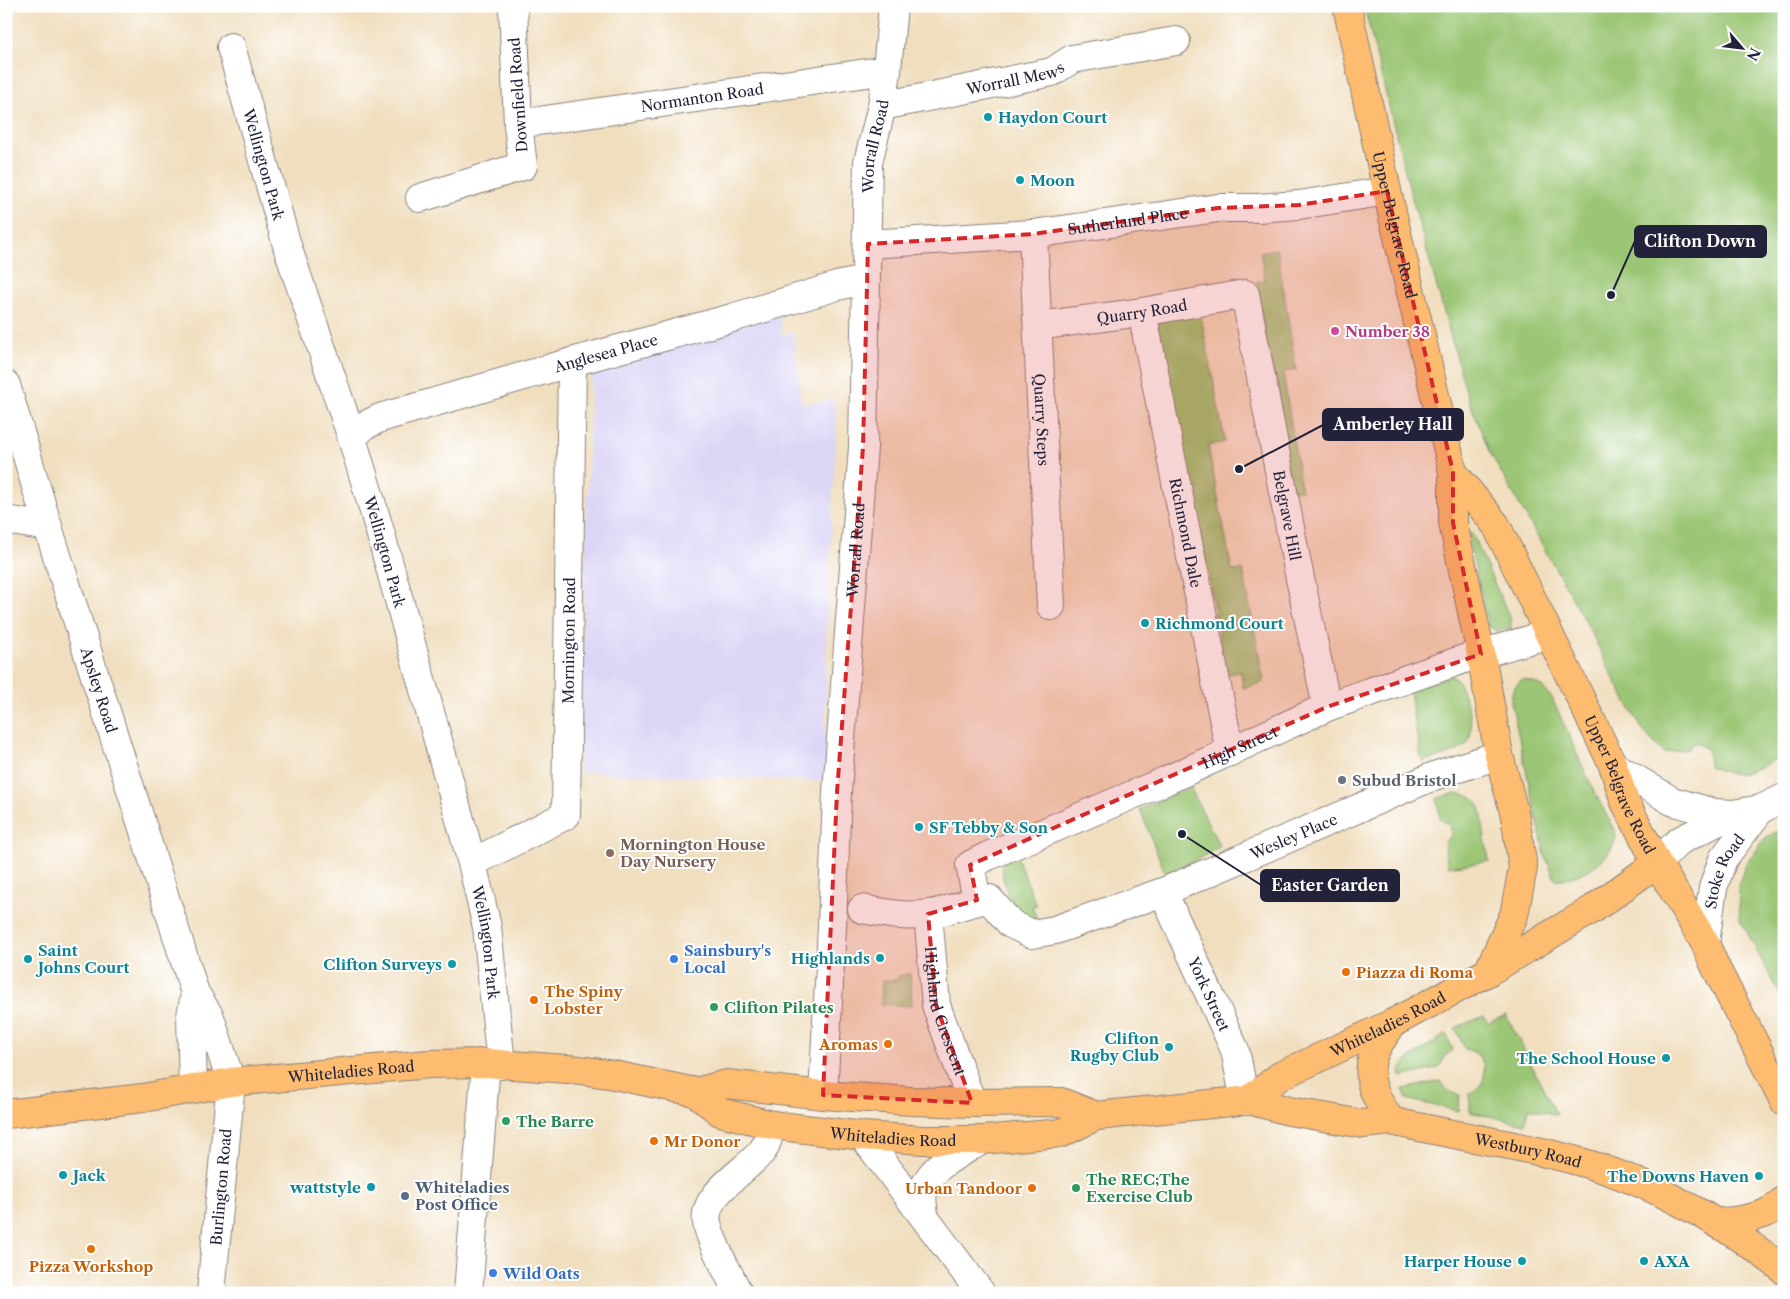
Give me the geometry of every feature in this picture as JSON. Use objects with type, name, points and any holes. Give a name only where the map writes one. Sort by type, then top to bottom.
[{"type":"main road","name":"Upper Belgrave Road","points":[[1347,6],[1387,191],[1453,472],[1453,523],[1481,654],[1499,756],[1515,816],[1523,868],[1514,915],[1488,972]]},
{"type":"main road","name":"Upper Belgrave Road","points":[[1453,472],[1496,525],[1613,765],[1625,802],[1657,863],[1705,943],[1784,1101]]},
{"type":"main road","name":"Whiteladies Road","points":[[695,1092],[720,1112],[772,1125],[863,1136],[923,1140],[982,1140],[1062,1133],[1096,1116],[1247,1100],[1280,1076],[1393,1023],[1488,972],[1593,909],[1657,863]]},
{"type":"main road","points":[[1391,1121],[1378,1102],[1371,1083],[1370,1071],[1373,1055],[1393,1023]]},
{"type":"main road","name":"Whiteladies Road","points":[[6,1114],[144,1098],[231,1082],[429,1064],[493,1064],[614,1075],[695,1092],[727,1084],[823,1095],[912,1101],[972,1103],[1061,1102],[1096,1116]]},
{"type":"main road","name":"Westbury Road","points":[[1247,1100],[1289,1112],[1364,1124],[1391,1121],[1559,1156],[1609,1171],[1672,1197],[1716,1223],[1784,1270]]},
{"type":"main road","points":[[1716,1223],[1756,1216],[1778,1207],[1784,1200]]},
{"type":"street","name":"Downfield Road","points":[[420,198],[523,166],[518,124],[512,6]]},
{"type":"street","name":"Worrall Road","points":[[823,1095],[837,792],[863,447],[868,162],[882,106],[893,6]]},
{"type":"street","name":"Worrall Mews","points":[[882,106],[1052,72],[1072,59],[1176,41]]},
{"type":"street","name":"Wellington Park","points":[[231,47],[288,249],[352,438],[472,863],[486,927],[493,1064],[468,1293]]},
{"type":"street","name":"Normanton Road","points":[[518,124],[887,70]]},
{"type":"street","name":"Sutherland Place","points":[[868,244],[1033,234],[1218,208],[1299,205],[1387,191]]},
{"type":"street","name":"Quarry Steps","points":[[1033,234],[1051,606]]},
{"type":"street","name":"Anglesea Place","points":[[352,438],[364,426],[380,418],[732,318],[837,286],[865,280]]},
{"type":"street","name":"Quarry Road","points":[[1038,326],[1142,312],[1245,294]]},
{"type":"street","name":"Belgrave Hill","points":[[1245,294],[1297,564],[1327,707]]},
{"type":"street","name":"Richmond Dale","points":[[1142,312],[1230,752]]},
{"type":"street","name":"Mornington Road","points":[[472,863],[566,815],[572,362]]},
{"type":"street","name":"Apsley Road","points":[[6,385],[48,527],[195,993],[210,1017],[231,1082]]},
{"type":"street","points":[[6,520],[48,527]]},
{"type":"street","name":"High Street","points":[[978,900],[970,865],[988,856],[1096,811],[1327,707],[1481,654],[1549,634]]},
{"type":"street","name":"Wesley Place","points":[[978,900],[989,899],[1011,924],[1032,934],[1055,930],[1163,892],[1434,776],[1499,756]]},
{"type":"street","name":"Stoke Road","points":[[1613,765],[1672,801],[1714,813],[1733,814]]},
{"type":"street","name":"Stoke Road","points":[[1657,863],[1679,841],[1733,814],[1773,804]]},
{"type":"street","name":"Stoke Road","points":[[1705,943],[1713,888],[1723,859],[1773,804]]},
{"type":"street","name":"York Street","points":[[1163,892],[1236,1050],[1247,1100]]},
{"type":"street","points":[[862,909],[894,915],[928,914],[978,900]]},
{"type":"street","name":"Highland Crescent","points":[[928,914],[936,1005],[972,1103]]},
{"type":"street","name":"Apsley Road","points":[[193,1089],[191,1016],[195,993]]},
{"type":"street","name":"Burlington Road","points":[[212,1293],[231,1082]]},
{"type":"street","points":[[738,1293],[711,1235],[706,1211],[713,1197],[764,1149],[772,1125]]},
{"type":"street","points":[[863,1136],[981,1293]]},
{"type":"street","points":[[924,1217],[923,1194],[932,1174],[953,1157],[982,1140]]},
{"type":"highlighted area","points":[[1387,191],[1453,472],[1453,523],[1481,654],[1327,707],[970,865],[977,900],[928,914],[936,1005],[972,1103],[823,1095],[837,792],[863,447],[868,244],[1033,234],[1218,208],[1299,205]]},
{"type":"shaded area","points":[[779,312],[782,335],[793,332],[802,405],[832,399],[837,414],[827,618],[825,782],[579,772],[591,371]]},
{"type":"green space","points":[[1364,6],[1784,6],[1784,755],[1755,769],[1739,774],[1720,771],[1709,766],[1707,749],[1695,742],[1688,749],[1664,753],[1644,732],[1614,679],[1588,626],[1489,451],[1468,398],[1410,191]]},
{"type":"green space","points":[[1277,249],[1296,370],[1283,372],[1301,490],[1290,491],[1256,282],[1265,280],[1260,252]]},
{"type":"green space","points":[[1200,311],[1225,442],[1208,446],[1232,571],[1243,570],[1264,682],[1243,688],[1241,672],[1226,674],[1197,516],[1156,319]]},
{"type":"green space","points":[[1467,533],[1472,534],[1511,620],[1511,628],[1497,631],[1488,626]]},
{"type":"green space","points":[[1451,676],[1457,679],[1466,701],[1471,728],[1468,742],[1465,746],[1447,755],[1422,762],[1410,690]]},
{"type":"green space","points":[[1521,680],[1531,681],[1539,685],[1552,698],[1592,787],[1616,834],[1614,843],[1602,860],[1573,877],[1555,879],[1545,856],[1511,701],[1513,689]]},
{"type":"green space","points":[[1190,787],[1220,847],[1166,876],[1140,809]]},
{"type":"green space","points":[[1456,793],[1471,797],[1479,805],[1489,861],[1448,867],[1444,842],[1451,836],[1450,826],[1440,819],[1437,798]]},
{"type":"green space","points":[[1784,828],[1784,1003],[1740,919],[1738,886],[1745,866],[1765,838]]},
{"type":"green space","points":[[1016,854],[1036,905],[1032,907],[1040,926],[1017,907],[1005,885],[1002,864]]},
{"type":"green space","points":[[910,974],[912,1006],[881,1004],[882,980],[898,980],[898,976]]},
{"type":"green space","points":[[1506,1015],[1557,1115],[1528,1108],[1525,1124],[1470,1112],[1470,1093],[1482,1083],[1484,1069],[1479,1056],[1465,1049],[1455,1028],[1484,1016],[1488,1023]]},
{"type":"green space","points":[[1446,1034],[1453,1050],[1446,1055],[1439,1068],[1401,1077],[1400,1072],[1403,1063]]},
{"type":"green space","points":[[1441,1081],[1449,1090],[1460,1095],[1458,1111],[1407,1099],[1403,1089]]},
{"type":"place","name":"Haydon Court","points":[[988,117]]},
{"type":"place","name":"Moon","points":[[1020,180]]},
{"type":"place","name":"Clifton Down","points":[[1611,295]]},
{"type":"place","name":"Number 38","points":[[1335,331]]},
{"type":"place","name":"Amberley Hall","points":[[1239,469]]},
{"type":"place","name":"Richmond Court","points":[[1145,623]]},
{"type":"place","name":"Subud Bristol","points":[[1342,780]]},
{"type":"place","name":"SF Tebby & Son","points":[[919,827]]},
{"type":"place","name":"Easter Garden","points":[[1182,834]]},
{"type":"place","name":"Mornington House Day Nursery","points":[[610,853]]},
{"type":"place","name":"Highlands","points":[[880,958]]},
{"type":"place","name":"Saint Johns Court","points":[[28,959]]},
{"type":"place","name":"Sainsbury's Local","points":[[674,959]]},
{"type":"place","name":"Clifton Surveys","points":[[452,964]]},
{"type":"place","name":"Piazza di Roma","points":[[1346,972]]},
{"type":"place","name":"The Spiny Lobster","points":[[534,1000]]},
{"type":"place","name":"Clifton Pilates","points":[[714,1007]]},
{"type":"place","name":"Aromas","points":[[888,1044]]},
{"type":"place","name":"Clifton Rugby Club","points":[[1169,1047]]},
{"type":"place","name":"The School House","points":[[1666,1058]]},
{"type":"place","name":"The Barre","points":[[506,1121]]},
{"type":"place","name":"Mr Donor","points":[[654,1141]]},
{"type":"place","name":"Jack","points":[[63,1175]]},
{"type":"place","name":"The Downs Haven","points":[[1759,1176]]},
{"type":"place","name":"wattstyle","points":[[371,1187]]},
{"type":"place","name":"Urban Tandoor","points":[[1032,1188]]},
{"type":"place","name":"The REC;The Exercise Club","points":[[1076,1188]]},
{"type":"place","name":"Whiteladies Post Office","points":[[405,1196]]},
{"type":"place","name":"Pizza Workshop","points":[[91,1249]]},
{"type":"place","name":"Harper House","points":[[1522,1261]]},
{"type":"place","name":"AXA","points":[[1644,1261]]},
{"type":"place","name":"Wild Oats","points":[[493,1273]]}]
